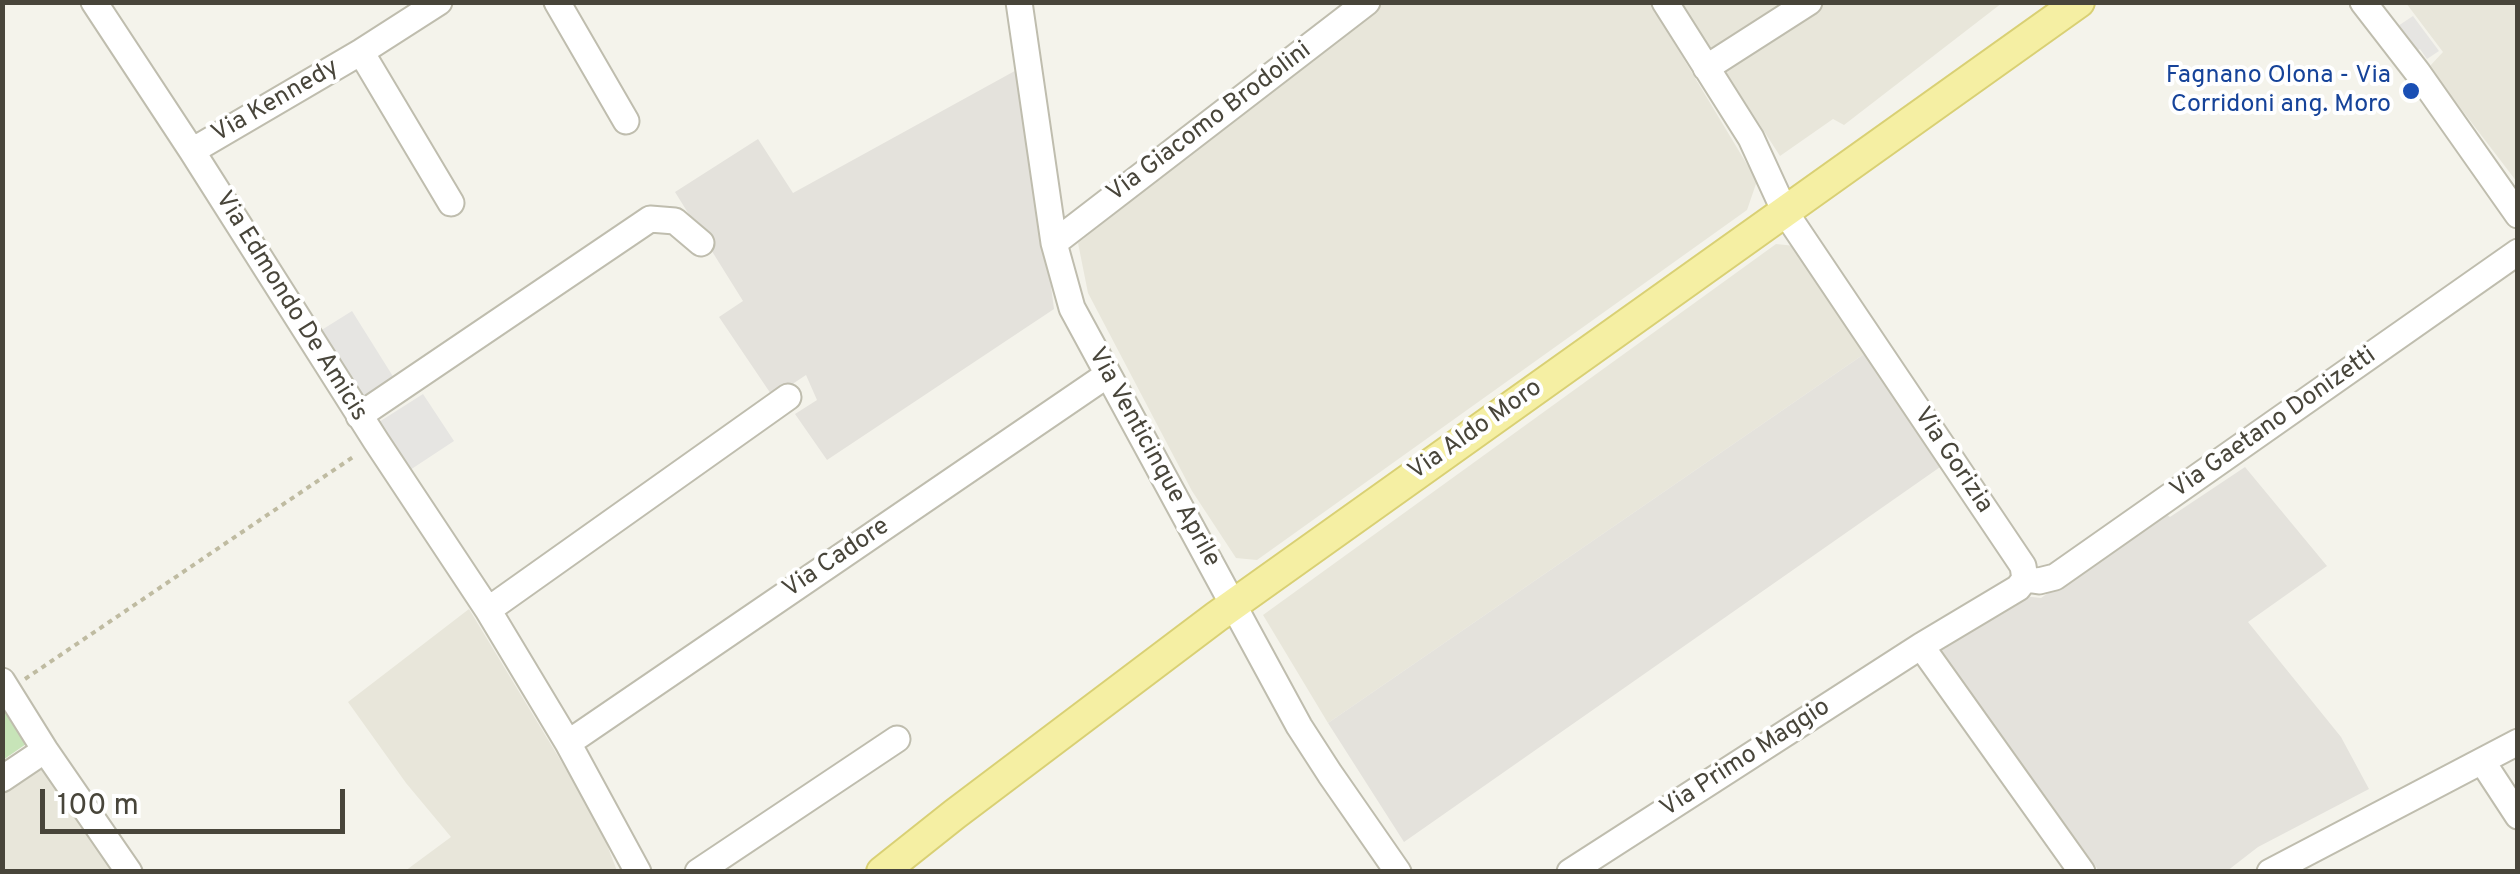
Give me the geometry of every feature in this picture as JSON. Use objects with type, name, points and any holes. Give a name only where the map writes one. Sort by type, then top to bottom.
[{"type":"main road","name":"Via Aldo Moro","points":[[882,872],[1233,605],[2079,2]]},
{"type":"street","name":"Via Edmondo De Amicis","points":[[94,2],[488,610],[568,743],[638,872]]},
{"type":"street","name":"Via Kennedy","points":[[192,151],[438,2]]},
{"type":"street","points":[[557,2],[626,121]]},
{"type":"street","name":"Via Venticinque Aprile","points":[[1019,2],[1054,243],[1072,308],[1299,726],[1398,872]]},
{"type":"street","name":"Via Giacomo Brodolini","points":[[1054,243],[1367,2]]},
{"type":"street","name":"Via Gorizia","points":[[1665,2],[1751,138],[1785,212],[2023,566],[2025,579]]},
{"type":"street","points":[[2363,2],[2518,216]]},
{"type":"street","points":[[1706,68],[1795,6]]},
{"type":"street","name":"Via Kennedy","points":[[361,52],[451,203]]},
{"type":"street","points":[[360,416],[650,220],[676,221],[702,243]]},
{"type":"street","name":"Via Gaetano Donizetti","points":[[2025,579],[2055,576],[2518,252]]},
{"type":"street","name":"Via Cadore","points":[[568,743],[1107,375]]},
{"type":"street","points":[[488,610],[788,396]]},
{"type":"street","points":[[2025,579],[2018,588],[1921,646],[2082,872]]},
{"type":"street","name":"Via Primo Maggio","points":[[1570,872],[1921,646]]},
{"type":"street","points":[[5,686],[129,872]]},
{"type":"street","points":[[698,872],[897,740]]},
{"type":"street","points":[[2270,872],[2518,742]]},
{"type":"street","points":[[2,779],[45,750]]},
{"type":"street","points":[[2482,762],[2518,816]]},
{"type":"path","points":[[5,686],[376,441]]},
{"type":"shaded area","points":[[1381,3],[1650,3],[1757,181],[1747,210],[1257,560],[1236,558],[1192,491],[1088,293],[1078,243]]},
{"type":"shaded area","points":[[1681,3],[2002,3],[1844,125],[1833,119],[1780,156]]},
{"type":"shaded area","points":[[2406,3],[2517,3],[2517,182],[2429,67],[2443,52]]},
{"type":"shaded area","points":[[2413,16],[2439,51],[2427,59],[2398,26]]},
{"type":"shaded area","points":[[1022,67],[1054,309],[827,460],[795,414],[817,400],[806,375],[773,397],[719,317],[743,301],[675,192],[758,139],[793,193]]},
{"type":"shaded area","points":[[1776,244],[1795,246],[1867,352],[1328,723],[1263,615]]},
{"type":"shaded area","points":[[352,311],[394,378],[362,398],[320,331]]},
{"type":"shaded area","points":[[1867,352],[1943,465],[1404,842],[1328,723]]},
{"type":"shaded area","points":[[423,394],[454,441],[410,470],[379,422]]},
{"type":"shaded area","points":[[2245,467],[2327,566],[2248,622],[2341,737],[2369,789],[2258,847],[2227,871],[2099,871],[1941,651],[2023,596],[2041,598],[2163,512],[2170,517]]},
{"type":"shaded area","points":[[469,609],[599,824],[617,871],[405,871],[451,837],[406,783],[348,702]]},
{"type":"shaded area","points":[[35,769],[48,771],[120,871],[3,871],[2,792]]},
{"type":"green space","points":[[2,699],[29,742],[3,760],[2,760]]},
{"type":"place","name":"Fagnano Olona - Via Corridoni ang. Moro","points":[[2411,91]]}]
